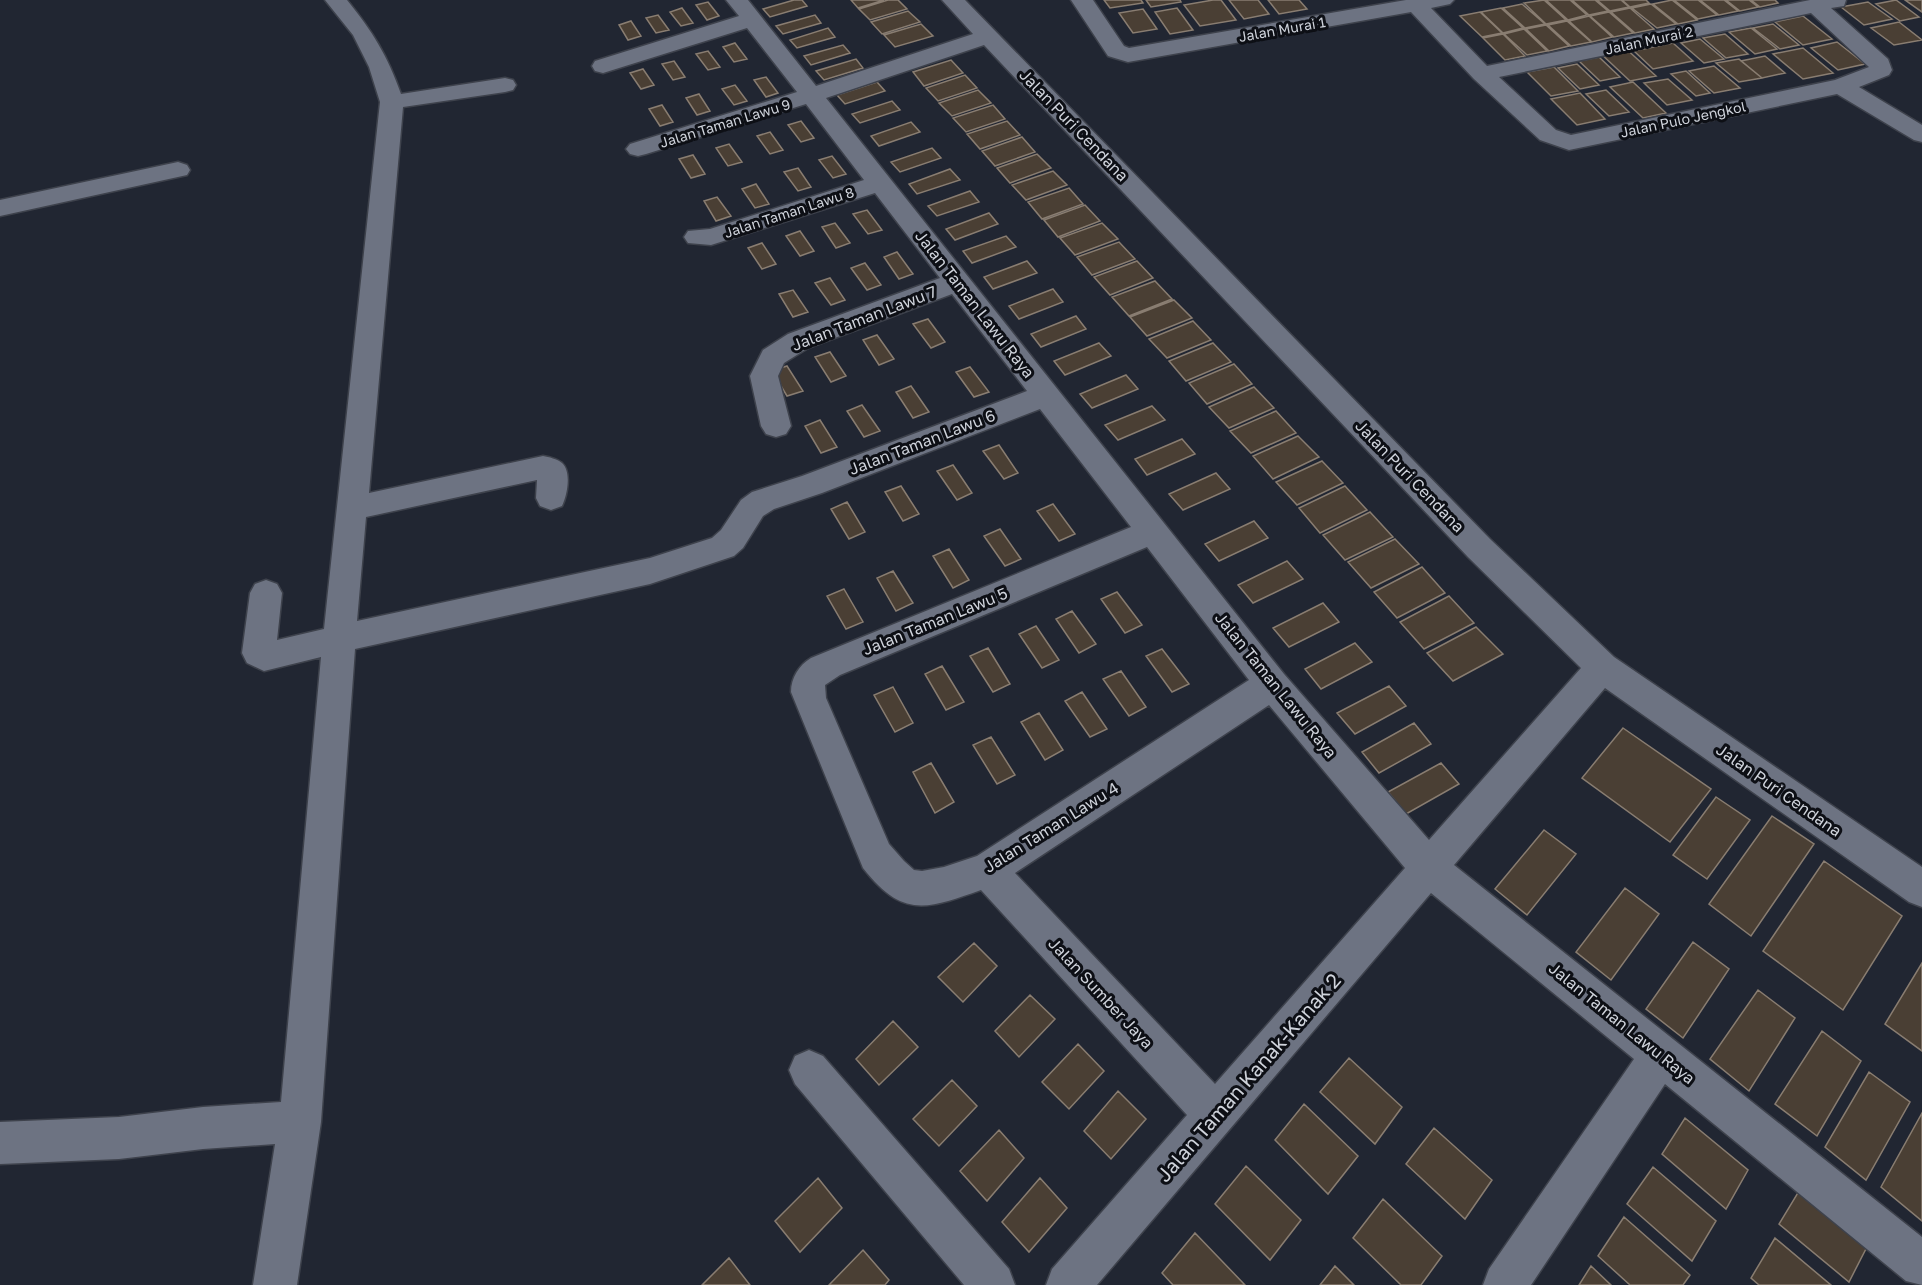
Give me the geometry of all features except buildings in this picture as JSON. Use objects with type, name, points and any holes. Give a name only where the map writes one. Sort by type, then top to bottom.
[{"type":"street","points":[[275,1285],[300,1122],[339,638],[392,102],[380,67],[363,33],[336,0]]},
{"type":"street","name":"Jalan Puri Cendana","points":[[953,0],[1479,548],[1602,667],[1922,889]]},
{"type":"street","name":"Jalan Murai 1","points":[[1082,0],[1116,51],[1128,55],[1381,5],[1416,5],[1443,0]]},
{"type":"street","points":[[1816,6],[1841,0]]},
{"type":"street","name":"Jalan Pulo Jengkol","points":[[1416,5],[1482,74],[1548,135],[1569,143],[1841,86],[1879,71],[1882,66],[1816,6]]},
{"type":"street","name":"Jalan Murai 2","points":[[1482,74],[1816,6]]},
{"type":"street","points":[[603,66],[745,10]]},
{"type":"street","name":"Jalan Taman Lawu Raya","points":[[745,10],[1272,684],[1429,868],[1922,1265]]},
{"type":"street","name":"Jalan Taman Lawu 9","points":[[638,149],[812,96],[989,36]]},
{"type":"street","points":[[392,102],[505,85]]},
{"type":"street","points":[[1841,86],[1922,135]]},
{"type":"street","points":[[0,208],[178,170]]},
{"type":"street","name":"Jalan Taman Lawu 8","points":[[697,237],[711,237],[880,183]]},
{"type":"street","name":"Jalan Taman Lawu 7","points":[[776,426],[764,376],[778,353],[798,341],[957,282]]},
{"type":"street","name":"Jalan Taman Lawu 6","points":[[266,593],[259,653],[264,657],[339,638],[650,572],[715,552],[729,542],[757,504],[776,495],[798,489],[1046,395]]},
{"type":"street","points":[[352,508],[543,467],[552,472],[551,498]]},
{"type":"street","name":"Jalan Taman Lawu 5","points":[[839,768],[809,698],[807,688],[809,679],[817,670],[1152,532]]},
{"type":"street","name":"Jalan Taman Kanak-Kanak 2","points":[[1068,1285],[1602,667]]},
{"type":"street","name":"Jalan Taman Lawu 4","points":[[839,768],[876,856],[891,875],[904,885],[920,889],[934,887],[987,870],[1272,684]]},
{"type":"street","name":"Jalan Sumber Jaya","points":[[987,870],[1215,1116]]},
{"type":"street","points":[[1505,1285],[1661,1055]]},
{"type":"street","points":[[809,1070],[993,1285]]},
{"type":"street","points":[[0,1143],[119,1138],[203,1128],[300,1122]]}]
